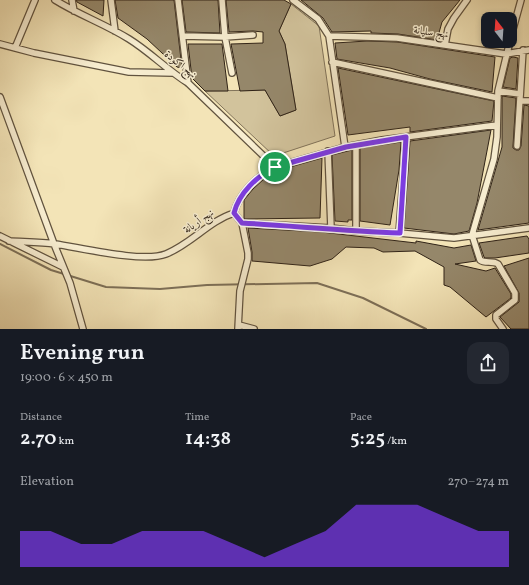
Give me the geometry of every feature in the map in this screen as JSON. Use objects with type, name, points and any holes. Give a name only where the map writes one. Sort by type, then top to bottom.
[{"type":"street","points":[[15,48],[36,0]]},
{"type":"street","name":"نهج اكودة","points":[[56,0],[140,46],[173,73],[188,83],[275,167]]},
{"type":"street","points":[[72,0],[74,11]]},
{"type":"street","points":[[111,0],[115,31]]},
{"type":"street","points":[[178,0],[188,83]]},
{"type":"street","points":[[222,0],[225,37],[232,72]]},
{"type":"street","points":[[293,0],[318,19],[329,36],[346,147]]},
{"type":"street","points":[[445,45],[448,29],[467,0]]},
{"type":"street","points":[[517,15],[521,0]]},
{"type":"street","points":[[183,36],[225,37],[254,35]]},
{"type":"street","name":"نهج سليانة","points":[[329,36],[397,38],[506,54],[526,50]]},
{"type":"street","points":[[0,44],[129,72],[173,73]]},
{"type":"street","points":[[503,329],[498,324],[496,315],[515,300],[514,293],[498,264],[480,260],[472,234],[494,159],[497,137],[498,91],[508,48]]},
{"type":"street","points":[[517,146],[520,94],[526,50]]},
{"type":"street","points":[[332,62],[498,98]]},
{"type":"street","points":[[498,91],[520,94]]},
{"type":"street","points":[[0,97],[75,298],[83,329]]},
{"type":"street","points":[[520,101],[529,101]]},
{"type":"street","points":[[254,329],[239,327],[240,291],[248,259],[248,253],[242,223],[234,213],[243,194],[255,180],[265,172],[275,167],[328,151],[406,137],[497,125]]},
{"type":"street","points":[[400,233],[406,137]]},
{"type":"street","points":[[356,146],[356,232]]},
{"type":"street","points":[[328,151],[331,228]]},
{"type":"street","name":"نهج أريانة","points":[[9,240],[54,244],[119,254],[158,256],[174,250],[226,216],[234,213]]},
{"type":"street","points":[[242,223],[331,228],[356,232],[400,233],[454,238],[472,234],[529,228]]},
{"type":"street","points":[[0,236],[63,267]]},
{"type":"shaded area","points":[[291,4],[319,26],[335,136],[274,156],[205,91],[265,90],[280,116],[296,110],[285,44],[279,31]]},
{"type":"building","points":[[76,0],[104,0],[103,16],[77,2]]},
{"type":"building","points":[[115,0],[174,0],[182,68],[177,67],[147,39],[118,18]]},
{"type":"building","points":[[182,0],[218,0],[220,33],[186,32]]},
{"type":"building","points":[[226,0],[284,0],[291,4],[279,31],[285,44],[296,110],[280,116],[265,90],[240,91],[231,44],[263,43],[263,32],[229,32]]},
{"type":"building","points":[[301,0],[460,0],[442,22],[437,40],[398,34],[371,33],[371,31],[332,32],[323,18]]},
{"type":"building","points":[[367,41],[397,42],[495,57],[492,92],[430,79],[390,68],[337,59],[335,43]]},
{"type":"building","points":[[188,44],[222,44],[228,91],[205,91],[192,78]]},
{"type":"building","points":[[510,58],[518,58],[516,89],[503,87]]},
{"type":"building","points":[[338,68],[494,101],[492,121],[410,132],[410,127],[348,135]]},
{"type":"building","points":[[502,96],[516,98],[513,148],[516,150],[519,150],[521,146],[524,105],[529,106],[529,223],[478,230],[502,147]]},
{"type":"building","points":[[491,130],[477,203],[469,231],[454,234],[404,228],[410,141]]},
{"type":"building","points":[[401,142],[399,170],[390,225],[360,221],[360,148]]},
{"type":"building","points":[[352,150],[352,220],[348,220],[348,222],[335,221],[332,155]]},
{"type":"building","points":[[322,158],[320,218],[244,219],[244,200],[264,179],[276,171]]},
{"type":"building","points":[[248,228],[321,232],[416,243],[416,241],[454,248],[471,245],[476,261],[455,264],[486,271],[495,268],[511,294],[511,298],[486,317],[450,287],[444,285],[444,267],[415,251],[383,252],[374,248],[346,247],[332,259],[310,266],[252,261]]},
{"type":"building","points":[[527,236],[529,239],[529,253],[495,258],[485,258],[479,243]]},
{"type":"building","points":[[529,258],[529,329],[511,329],[500,317],[519,302],[519,293],[504,266]]},
{"type":"waterway","points":[[0,244],[51,270],[106,287],[160,289],[207,285],[317,283],[363,298],[426,329]]},
{"type":"route","points":[[406,137],[400,233],[356,232],[331,228],[242,223],[234,213],[243,194],[255,180],[265,172],[275,167],[328,151],[382,140],[406,137]]}]
